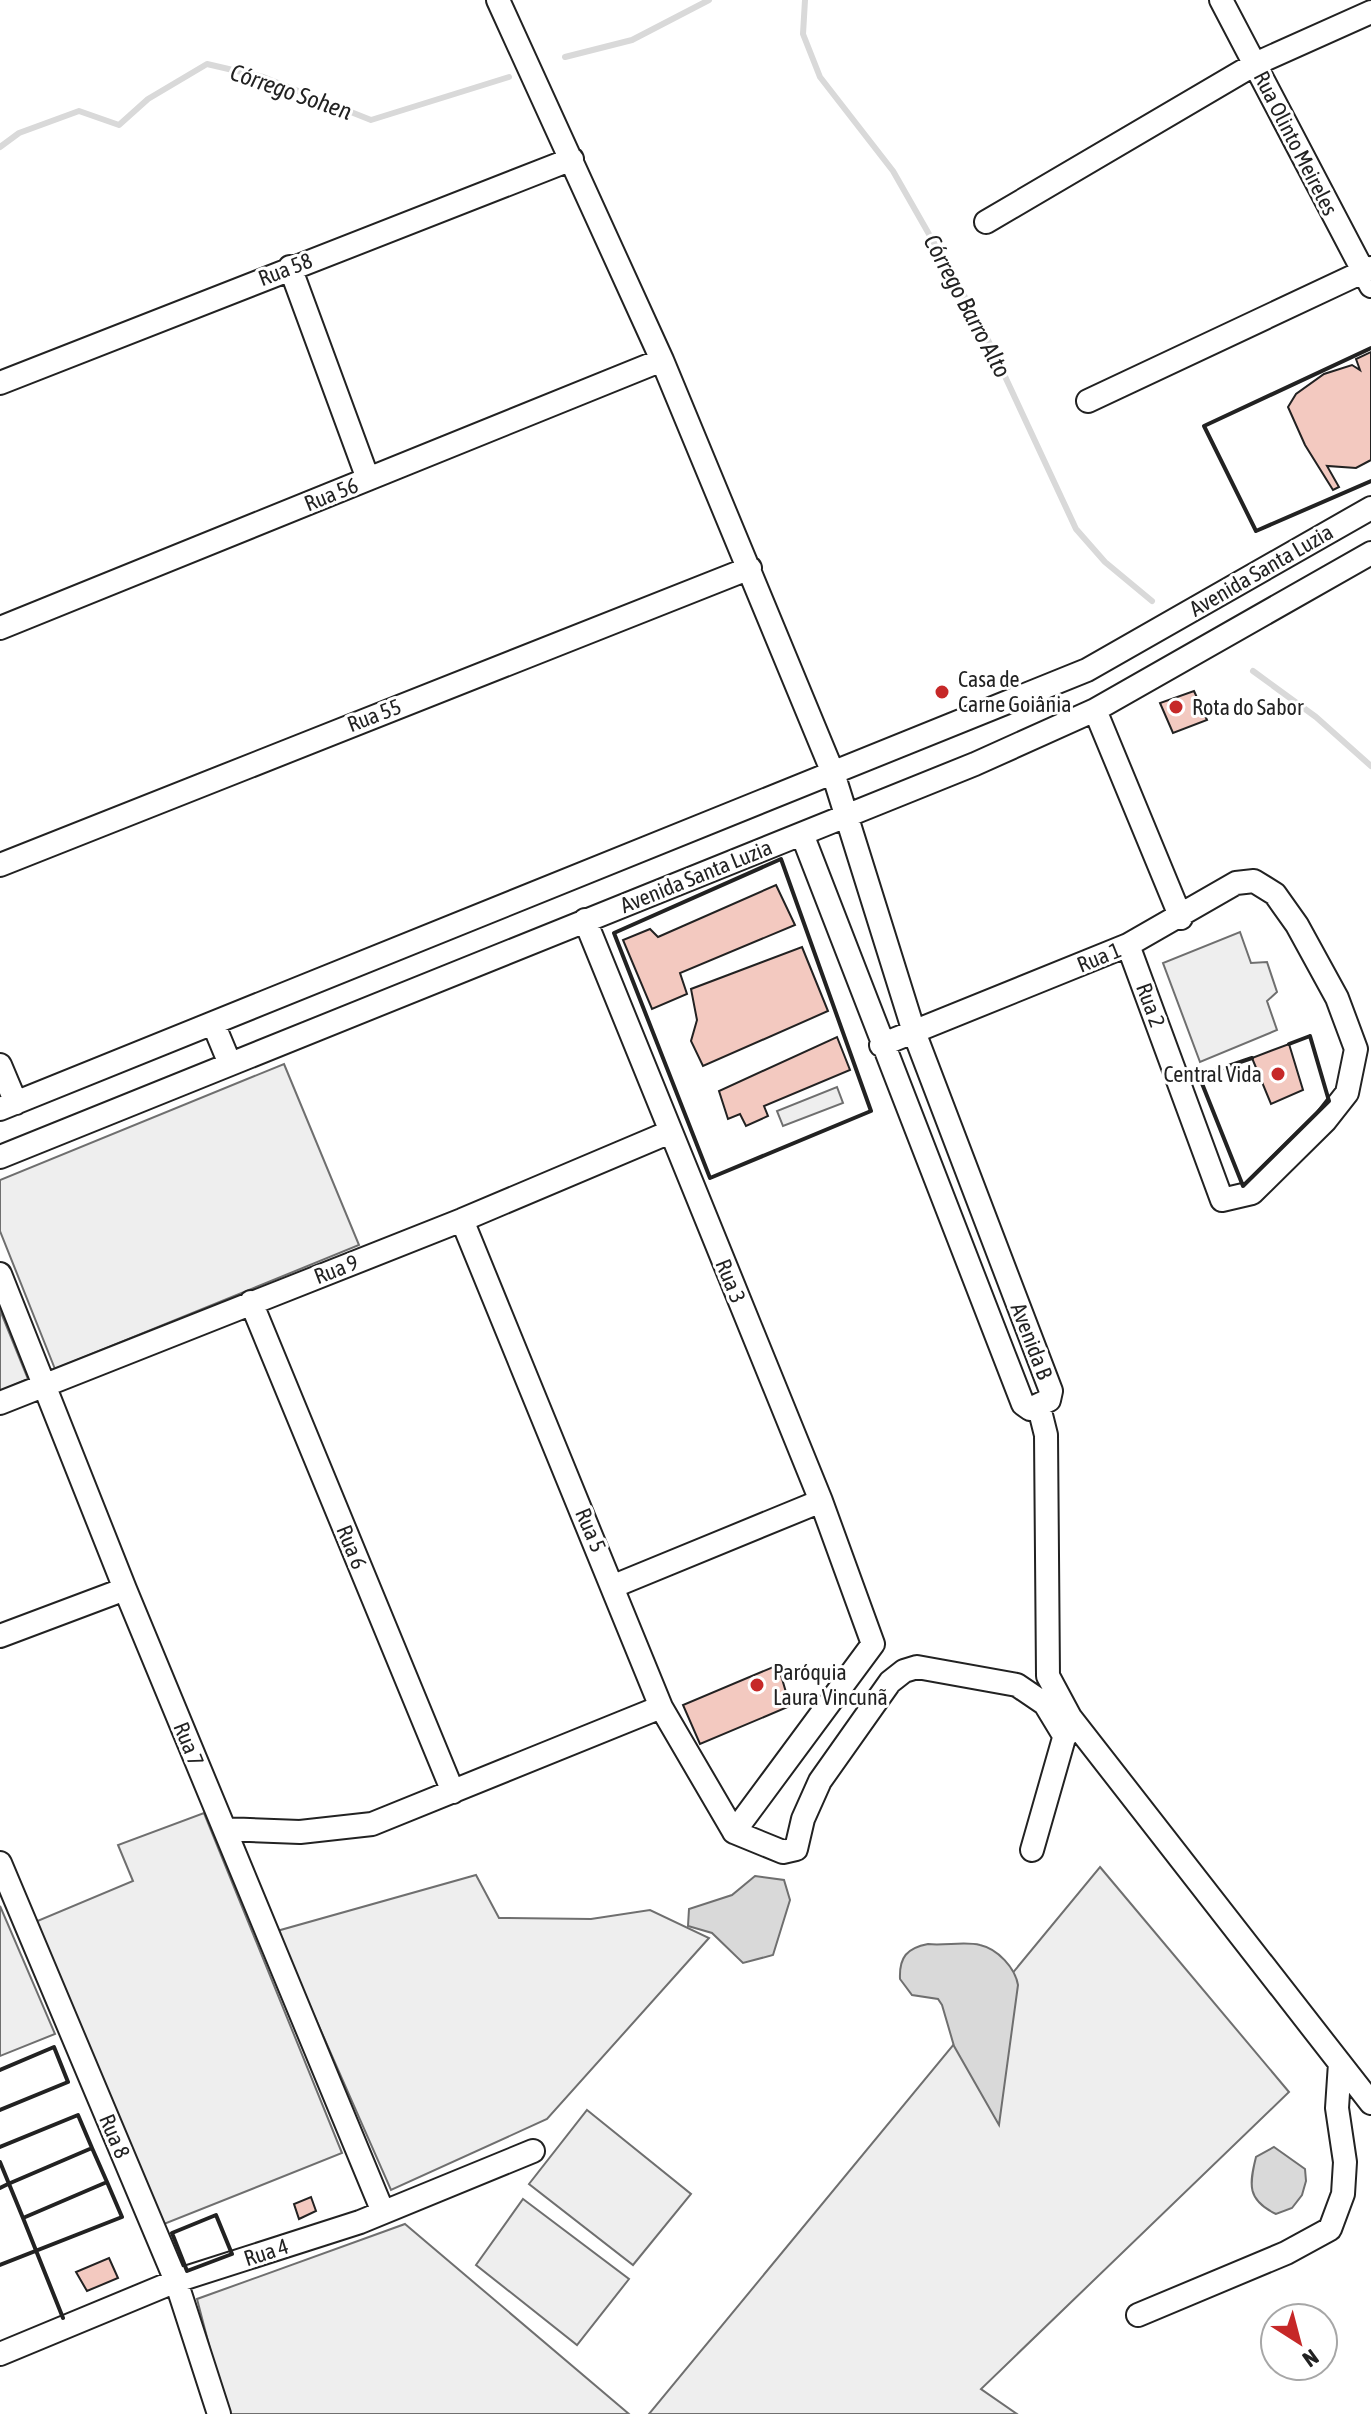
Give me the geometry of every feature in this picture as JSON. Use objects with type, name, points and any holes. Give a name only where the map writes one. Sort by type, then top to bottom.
[{"type":"street","name":"Avenida B","points":[[498,0],[662,360],[833,773],[914,1032],[1051,1391],[1049,1400],[1039,1407],[1030,1409],[1023,1404],[881,1045],[802,834]]},
{"type":"street","name":"Rua Olinto Meireles","points":[[1221,0],[1368,275]]},
{"type":"street","points":[[986,222],[1255,64],[1371,12]]},
{"type":"street","name":"Rua 58","points":[[0,383],[572,159]]},
{"type":"street","points":[[290,267],[368,479]]},
{"type":"street","points":[[1088,401],[1368,275]]},
{"type":"street","name":"Rua 56","points":[[1,626],[662,360]]},
{"type":"street","name":"Avenida Santa Luzia","points":[[8,1106],[1087,670],[1371,508]]},
{"type":"street","name":"Avenida Santa Luzia","points":[[0,1157],[975,764],[1095,710],[1371,553]]},
{"type":"street","name":"Rua 55","points":[[0,865],[750,568]]},
{"type":"street","points":[[1095,710],[1181,918]]},
{"type":"street","name":"Rua 1","points":[[881,1045],[1128,945],[1181,918],[1236,883],[1254,881],[1275,894],[1321,964],[1363,1047]]},
{"type":"street","name":"Rua 3","points":[[585,920],[821,1501],[873,1644],[734,1832]]},
{"type":"street","name":"Rua 2","points":[[1128,945],[1222,1200],[1252,1193],[1325,1121],[1347,1093],[1363,1047]]},
{"type":"street","points":[[213,1023],[230,1064]]},
{"type":"street","points":[[0,1065],[8,1106]]},
{"type":"street","name":"Rua 9","points":[[0,1403],[462,1220],[670,1132]]},
{"type":"street","name":"Rua 5","points":[[462,1220],[661,1707],[734,1832]]},
{"type":"street","name":"Rua 7","points":[[0,1274],[125,1589],[383,2212]]},
{"type":"street","name":"Rua 6","points":[[251,1302],[453,1792]]},
{"type":"street","points":[[1032,1850],[1068,1727],[1048,1676],[1046,1435],[1039,1407]]},
{"type":"street","points":[[614,1586],[821,1501]]},
{"type":"street","points":[[0,1636],[125,1589]]},
{"type":"street","points":[[734,1832],[783,1852],[796,1849],[803,1819],[820,1781],[890,1682],[904,1671],[917,1667],[1017,1685],[1045,1704],[1068,1727],[1371,2103]]},
{"type":"street","points":[[225,1829],[300,1832],[372,1824],[661,1707]]},
{"type":"street","name":"Rua 8","points":[[0,1863],[176,2281],[219,2414]]},
{"type":"street","points":[[1138,2315],[1286,2253],[1330,2229],[1343,2194],[1345,2162],[1337,2108],[1340,2063]]},
{"type":"street","name":"Rua 4","points":[[0,2354],[176,2281],[383,2212],[533,2151]]},
{"type":"shaded area","points":[[1240,932],[1251,963],[1267,962],[1277,992],[1267,1001],[1277,1030],[1200,1062],[1163,963]]},
{"type":"shaded area","points":[[284,1064],[359,1245],[55,1369],[0,1231],[0,1180]]},
{"type":"shaded area","points":[[837,1087],[843,1103],[783,1126],[777,1111]]},
{"type":"shaded area","points":[[0,1310],[28,1379],[0,1391]]},
{"type":"shaded area","points":[[204,1813],[342,2153],[164,2224],[35,1922],[133,1881],[118,1845]]},
{"type":"shaded area","points":[[1100,1867],[1289,2092],[981,2389],[1017,2414],[649,2414]]},
{"type":"shaded area","points":[[476,1875],[499,1918],[591,1919],[650,1910],[709,1938],[547,2119],[391,2190],[277,1931]]},
{"type":"shaded area","points":[[755,1876],[784,1880],[790,1900],[773,1955],[743,1963],[712,1933],[688,1926],[689,1909],[732,1895]]},
{"type":"shaded area","points":[[0,1906],[55,2034],[0,2056]]},
{"type":"shaded area","points":[[968,1943],[987,1947],[1005,1960],[1016,1979],[1018,1985],[999,2125],[954,2046],[938,1999],[912,1995],[900,1979],[901,1965],[906,1955],[928,1944]]},
{"type":"shaded area","points":[[587,2110],[691,2194],[633,2265],[529,2184]]},
{"type":"shaded area","points":[[1274,2147],[1305,2169],[1306,2181],[1302,2195],[1292,2208],[1276,2214],[1260,2203],[1252,2191],[1256,2157]]},
{"type":"shaded area","points":[[523,2199],[629,2279],[577,2345],[476,2265]]},
{"type":"shaded area","points":[[405,2224],[629,2414],[227,2414],[197,2299]]},
{"type":"building","points":[[1371,352],[1371,460],[1356,468],[1327,466],[1339,487],[1333,490],[1305,445],[1288,407],[1296,394],[1324,374],[1352,365],[1360,370],[1356,359]]},
{"type":"building","points":[[1194,691],[1207,720],[1173,733],[1160,703]]},
{"type":"building","points":[[776,885],[795,925],[680,973],[687,994],[652,1009],[623,940],[650,929],[658,937]]},
{"type":"building","points":[[802,947],[828,1011],[703,1066],[691,1041],[697,1020],[691,989]]},
{"type":"building","points":[[837,1037],[850,1070],[764,1106],[768,1116],[746,1126],[740,1114],[728,1119],[719,1091]]},
{"type":"building","name":"Central Vida","points":[[1289,1044],[1303,1090],[1271,1104],[1252,1058]]},
{"type":"building","name":"Paróquia Laura Vincunã","points":[[778,1665],[790,1706],[700,1744],[683,1705]]},
{"type":"building","points":[[311,2197],[316,2211],[299,2219],[294,2204]]},
{"type":"building","points":[[109,2258],[118,2278],[87,2291],[76,2272]]},
{"type":"waterway","name":"Córrego Sohen","points":[[565,57],[632,40],[709,0]]},
{"type":"waterway","name":"Córrego Barro Alto","points":[[805,0],[803,34],[820,77],[893,171],[982,327],[1076,529],[1105,562],[1152,601]]},
{"type":"waterway","name":"Córrego Sohen","points":[[0,147],[19,133],[79,111],[119,125],[148,99],[207,64],[263,77],[371,120],[509,77]]},
{"type":"waterway","name":"Córrego Barro Alto","points":[[1253,671],[1316,717],[1371,766]]},
{"type":"wall","points":[[1371,348],[1204,426],[1256,531],[1371,481]]},
{"type":"wall","points":[[781,859],[871,1111],[710,1178],[614,933],[781,859]]},
{"type":"wall","points":[[1252,1058],[1199,1076],[1243,1186],[1329,1101],[1310,1036],[1289,1044]]},
{"type":"wall","points":[[0,2070],[54,2047],[68,2082],[0,2110]]},
{"type":"wall","points":[[0,2147],[78,2115],[92,2148]]},
{"type":"wall","points":[[0,2162],[23,2218],[107,2182],[92,2148],[8,2184],[0,2188]]},
{"type":"wall","points":[[0,2265],[122,2217],[107,2182]]},
{"type":"wall","points":[[216,2215],[232,2254],[187,2271],[172,2233],[216,2215]]},
{"type":"wall","points":[[23,2218],[63,2318]]},
{"type":"place","name":"Casa de Carne Goiânia","points":[[942,692]]},
{"type":"place","name":"Rota do Sabor","points":[[1176,707]]},
{"type":"place","name":"Central Vida","points":[[1278,1074]]},
{"type":"place","name":"Paróquia Laura Vincunã","points":[[757,1685]]}]
